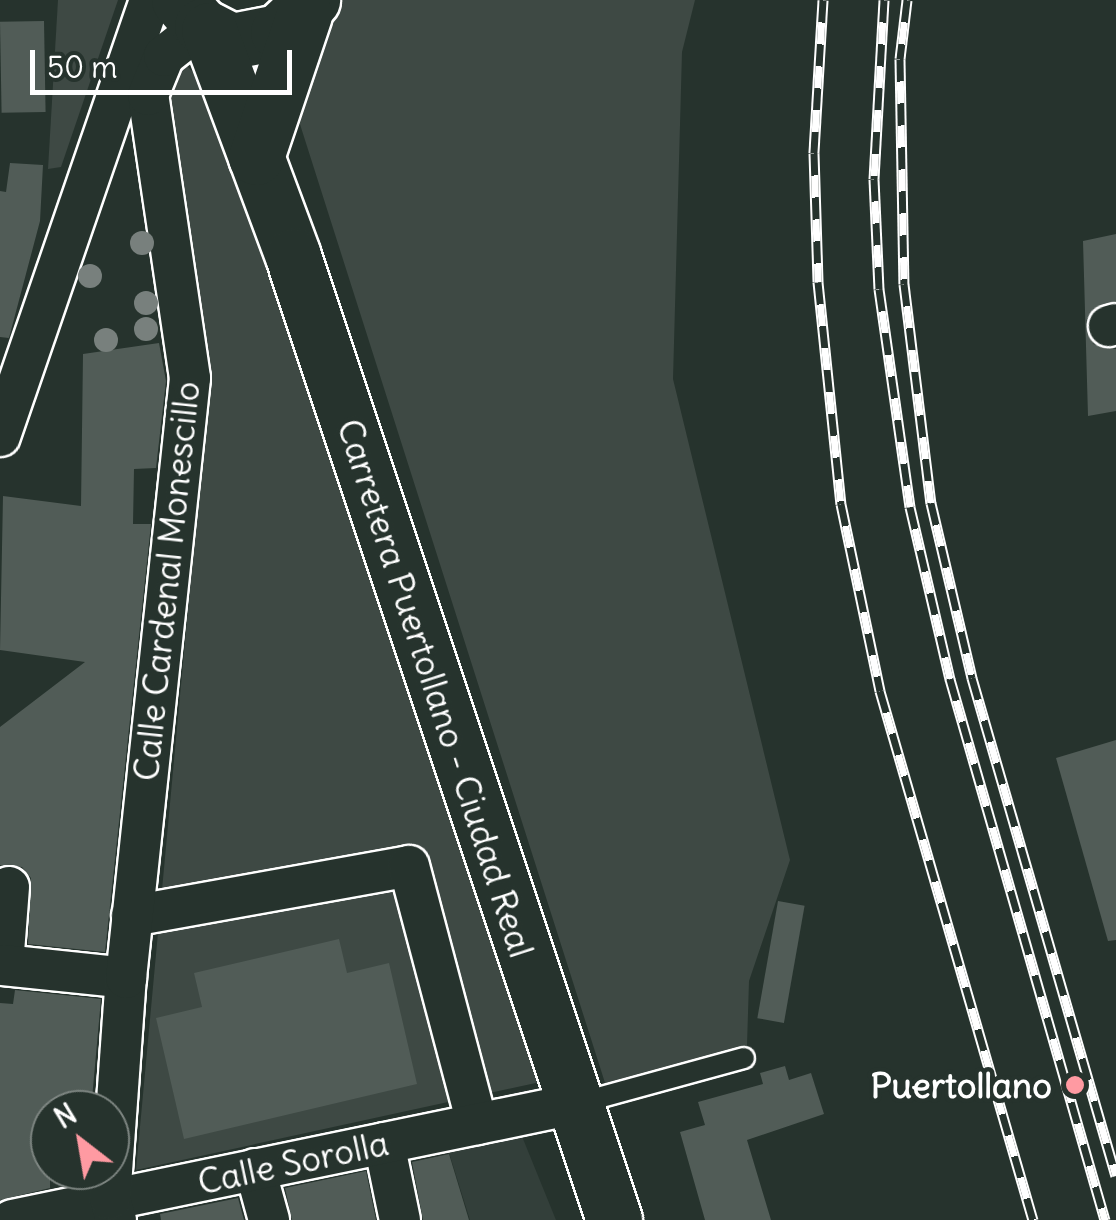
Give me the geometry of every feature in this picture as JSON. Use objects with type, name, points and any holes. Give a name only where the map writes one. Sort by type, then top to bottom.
[{"type":"highway","points":[[196,19],[232,41],[256,38],[308,7]]},
{"type":"highway","points":[[256,157],[308,7]]},
{"type":"highway","name":"Carretera Puertollano - Ciudad Real","points":[[196,19],[256,157],[614,1220]]},
{"type":"street","points":[[0,436],[150,0]]},
{"type":"street","name":"Calle Cardenal Monescillo","points":[[113,1210],[126,978],[190,378],[148,95],[164,56],[196,19]]},
{"type":"street","points":[[132,916],[409,866],[477,1124]]},
{"type":"street","points":[[10,887],[2,979],[126,978]]},
{"type":"street","name":"Calle Sorolla","points":[[12,1220],[113,1210],[256,1170],[574,1104]]},
{"type":"street","points":[[384,1143],[400,1220]]},
{"type":"street","points":[[256,1170],[269,1220]]},
{"type":"lane","points":[[574,1104],[744,1058]]},
{"type":"shaded area","points":[[58,0],[118,0],[61,167],[48,169]]},
{"type":"shaded area","points":[[339,0],[695,0],[682,52],[673,379],[790,860],[749,981],[747,1045],[606,1086],[291,96]]},
{"type":"shaded area","points":[[184,63],[206,85],[545,1081],[136,1170],[207,405],[169,98]]},
{"type":"shaded area","points":[[519,1129],[556,1220],[470,1220],[446,1143]]},
{"type":"building","points":[[44,21],[46,112],[2,113],[0,22]]},
{"type":"building","points":[[10,163],[43,165],[40,221],[9,338],[0,337],[0,191],[6,192]]},
{"type":"building","points":[[1116,234],[1116,301],[1093,309],[1086,321],[1093,344],[1116,349],[1116,411],[1088,416],[1083,241]]},
{"type":"building","points":[[159,343],[166,381],[156,468],[134,469],[133,524],[151,524],[105,952],[28,944],[31,878],[22,867],[0,865],[0,727],[85,662],[0,650],[3,496],[81,506],[83,354]]},
{"type":"building","points":[[1116,740],[1116,940],[1108,941],[1056,758]]},
{"type":"building","points":[[778,901],[805,906],[784,1023],[757,1018]]},
{"type":"building","points":[[339,939],[347,973],[389,963],[417,1084],[184,1139],[156,1018],[202,1007],[194,973]]},
{"type":"building","points":[[15,990],[101,999],[93,1090],[30,1090],[30,1190],[42,1190],[0,1200],[0,1003],[13,1004]]},
{"type":"building","points":[[785,1066],[789,1080],[811,1073],[824,1114],[747,1140],[771,1220],[705,1220],[680,1132],[705,1125],[698,1102],[763,1084],[760,1073]]},
{"type":"building","points":[[449,1154],[469,1220],[423,1220],[412,1162]]},
{"type":"building","points":[[366,1171],[376,1220],[292,1220],[285,1188]]},
{"type":"building","points":[[238,1198],[244,1220],[161,1220],[160,1214]]},
{"type":"railway","points":[[823,0],[814,153],[818,282],[841,504],[880,691],[1033,1220]]},
{"type":"railway","points":[[884,0],[874,179],[879,289],[910,507],[950,679],[1105,1220]]},
{"type":"railway","points":[[907,0],[900,59],[904,284],[931,503],[972,678],[1116,1176]]},
{"type":"place","name":"Puertollano","points":[[1075,1085]]}]
